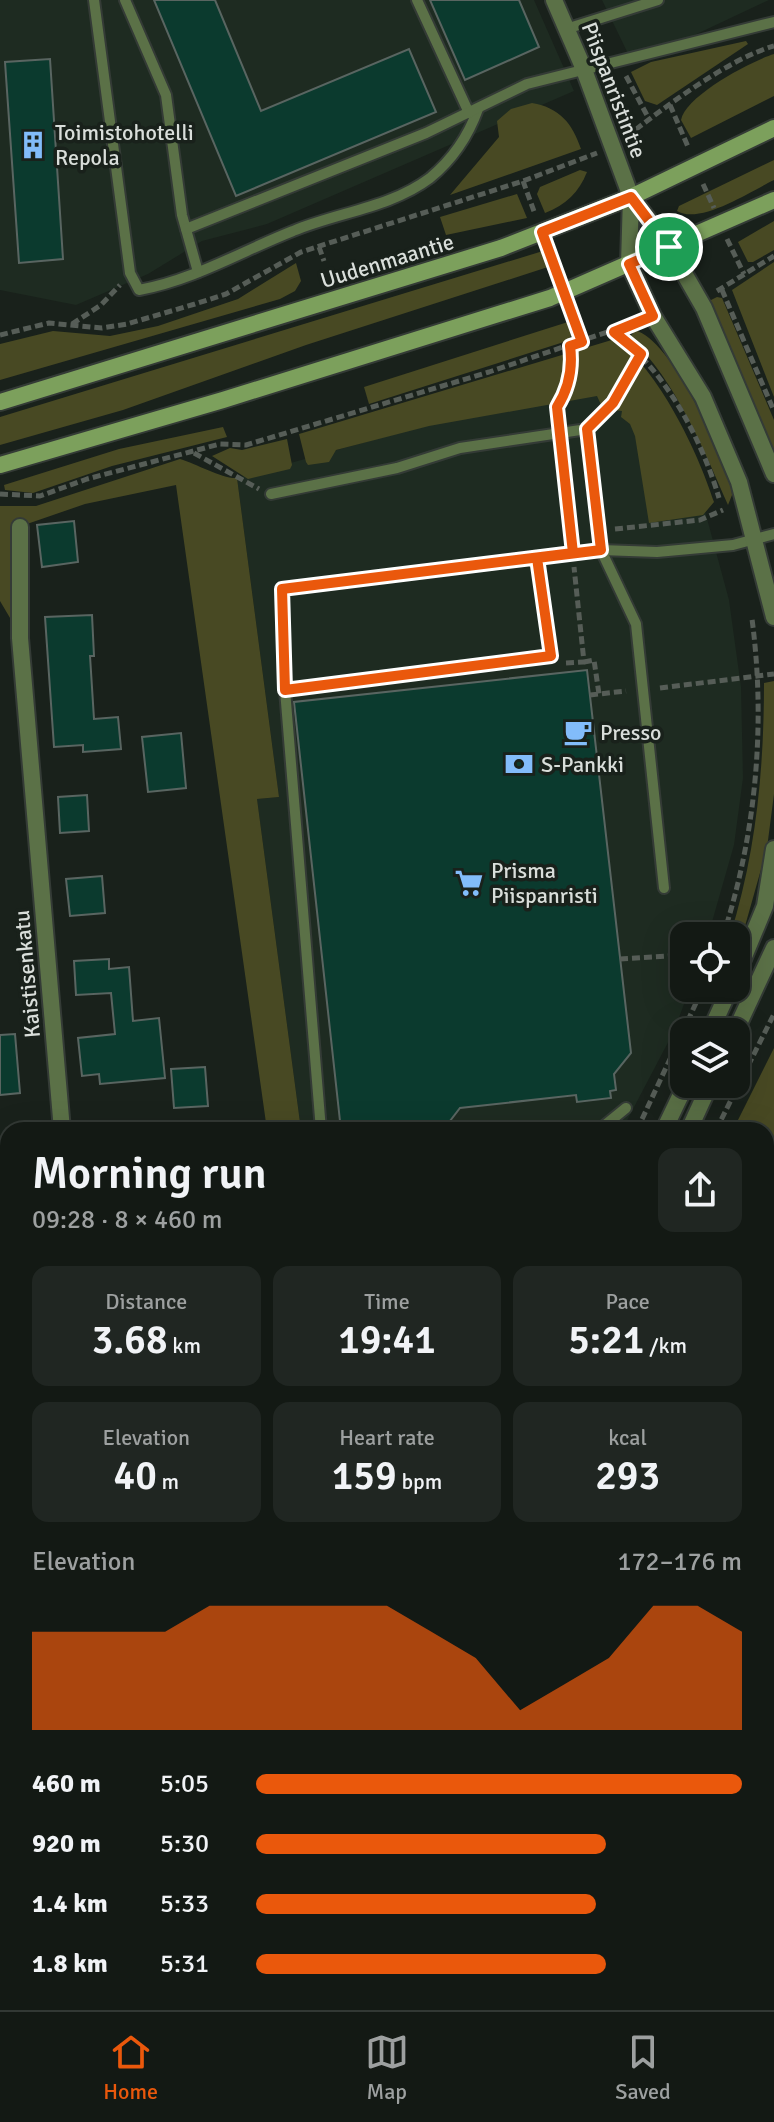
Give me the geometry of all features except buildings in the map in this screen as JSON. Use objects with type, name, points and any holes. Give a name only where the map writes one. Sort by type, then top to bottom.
[{"type":"main road","name":"Uudenmaantie","points":[[0,402],[376,288],[542,232],[631,197],[774,128]]},
{"type":"main road","points":[[0,465],[223,400],[564,292],[774,200]]},
{"type":"street","name":"Piispanristintie","points":[[554,0],[583,67],[631,197]]},
{"type":"street","points":[[631,197],[669,247],[699,298],[774,474]]},
{"type":"street","points":[[631,197],[629,264],[653,316],[703,397],[739,482],[774,617]]},
{"type":"street","name":"Kaistisenkatu","points":[[20,527],[20,638],[61,1122]]},
{"type":"street","points":[[750,948],[770,908],[774,849]]},
{"type":"street","points":[[742,1018],[774,948]]},
{"type":"street","points":[[668,1122],[679,1098]]},
{"type":"street","points":[[693,1122],[704,1098]]},
{"type":"lane","points":[[94,0],[130,273],[139,290],[239,257],[293,230],[408,193],[452,156],[468,135],[474,111],[417,0]]},
{"type":"lane","points":[[125,0],[166,95],[186,229],[198,272]]},
{"type":"lane","points":[[566,29],[658,0]]},
{"type":"lane","points":[[186,229],[426,133],[527,84],[583,67],[774,22]]},
{"type":"lane","points":[[271,494],[397,468],[460,448],[587,429],[601,550],[636,624],[664,888]]},
{"type":"lane","points":[[320,1122],[285,690],[282,589],[601,550],[657,552],[733,545],[774,534]]},
{"type":"lane","points":[[285,690],[551,656],[537,558]]},
{"type":"lane","points":[[609,1122],[626,1108]]},
{"type":"path","points":[[670,105],[744,274]]},
{"type":"path","points":[[523,181],[582,342]]},
{"type":"path","points":[[319,247],[324,261]]},
{"type":"path","points":[[699,298],[722,290],[774,256]]},
{"type":"path","points":[[71,324],[101,305],[130,273]]},
{"type":"path","points":[[722,290],[774,411]]},
{"type":"path","points":[[0,494],[40,496],[87,479],[220,444],[246,445],[570,346],[653,316]]},
{"type":"path","points":[[614,332],[641,354],[678,408],[706,463],[733,545]]},
{"type":"path","points":[[570,346],[572,363],[565,395],[557,407],[573,553]]},
{"type":"path","points":[[587,429],[613,403],[641,354]]},
{"type":"path","points":[[297,418],[301,429]]},
{"type":"path","points":[[193,452],[232,476],[271,494]]},
{"type":"path","points":[[571,536],[700,520],[723,510]]},
{"type":"path","points":[[575,569],[584,662]]},
{"type":"path","points":[[728,922],[736,897],[754,797],[759,677],[750,609]]},
{"type":"path","points":[[561,673],[560,664],[594,660],[599,694]]},
{"type":"path","points":[[590,695],[774,674]]},
{"type":"path","points":[[620,959],[670,956]]},
{"type":"path","points":[[641,1122],[696,1002]]},
{"type":"path","points":[[720,1122],[774,1014]]},
{"type":"shaded area","points":[[0,0],[534,0],[574,91],[267,224],[202,241],[148,274],[76,305],[0,290]]},
{"type":"shaded area","points":[[602,0],[769,0],[633,64]]},
{"type":"shaded area","points":[[746,41],[748,44],[657,105],[645,101],[631,72],[651,62]]},
{"type":"shaded area","points":[[774,54],[774,96],[691,138],[681,120],[694,101],[736,72]]},
{"type":"shaded area","points":[[532,103],[542,105],[564,118],[581,149],[450,195],[499,137],[497,121],[511,109]]},
{"type":"shaded area","points":[[774,160],[774,180],[712,210],[699,214],[677,211],[679,206]]},
{"type":"shaded area","points":[[580,170],[587,172],[576,192],[545,213],[537,194],[540,187]]},
{"type":"shaded area","points":[[517,194],[527,218],[446,235],[440,217]]},
{"type":"shaded area","points":[[774,221],[774,250],[748,262],[738,242]]},
{"type":"shaded area","points":[[543,251],[548,267],[306,345],[123,410],[0,445],[0,417]]},
{"type":"shaded area","points":[[774,262],[774,397],[732,290]]},
{"type":"shaded area","points":[[296,263],[301,281],[295,291],[280,299],[0,380],[0,344],[53,331],[110,336],[158,326],[238,299]]},
{"type":"shaded area","points":[[722,298],[774,420],[774,457],[710,305],[711,300]]},
{"type":"shaded area","points":[[568,322],[571,336],[567,341],[369,404],[364,387]]},
{"type":"shaded area","points":[[635,330],[649,338],[664,353],[691,396],[731,479],[732,495],[728,505],[675,395],[630,337]]},
{"type":"shaded area","points":[[615,339],[647,371],[687,437],[714,502],[703,515],[649,523],[635,436],[630,424],[621,417],[622,411],[603,409],[597,396],[429,426],[336,450],[329,462],[308,465],[306,462],[299,434]]},
{"type":"shaded area","points":[[629,368],[702,500],[729,600],[741,687],[743,778],[734,845],[712,922],[670,922],[670,1002],[685,1002],[679,1018],[670,1018],[670,1039],[626,1122],[300,1122],[257,799],[279,797],[237,478]]},
{"type":"shaded area","points":[[223,427],[227,437],[112,466],[33,493],[5,490],[4,485],[119,449]]},
{"type":"shaded area","points":[[287,439],[290,469],[248,479],[212,456],[230,448],[242,450]]},
{"type":"shaded area","points":[[180,459],[217,474],[237,478],[279,797],[257,799],[300,1122],[266,1122],[176,485],[85,504],[27,524],[13,623],[0,601],[0,506],[36,506]]},
{"type":"shaded area","points":[[774,681],[774,794],[767,848],[746,922],[734,922],[757,811],[764,683]]},
{"type":"shaded area","points":[[774,1048],[774,1122],[737,1122]]},
{"type":"place","name":"Toimistohotelli Repola","points":[[33,145]]},
{"type":"place","name":"Presso","points":[[578,732]]},
{"type":"place","name":"S-Pankki","points":[[519,764]]},
{"type":"place","name":"Prisma Piispanristi","points":[[469,883]]},
{"type":"route","points":[[631,197],[669,247],[629,264],[653,316],[614,332],[641,354],[613,403],[587,429],[601,550],[537,558],[551,656],[285,690],[282,589],[573,553],[557,407],[565,395],[572,363],[570,346],[582,342],[542,232],[631,197]]}]
